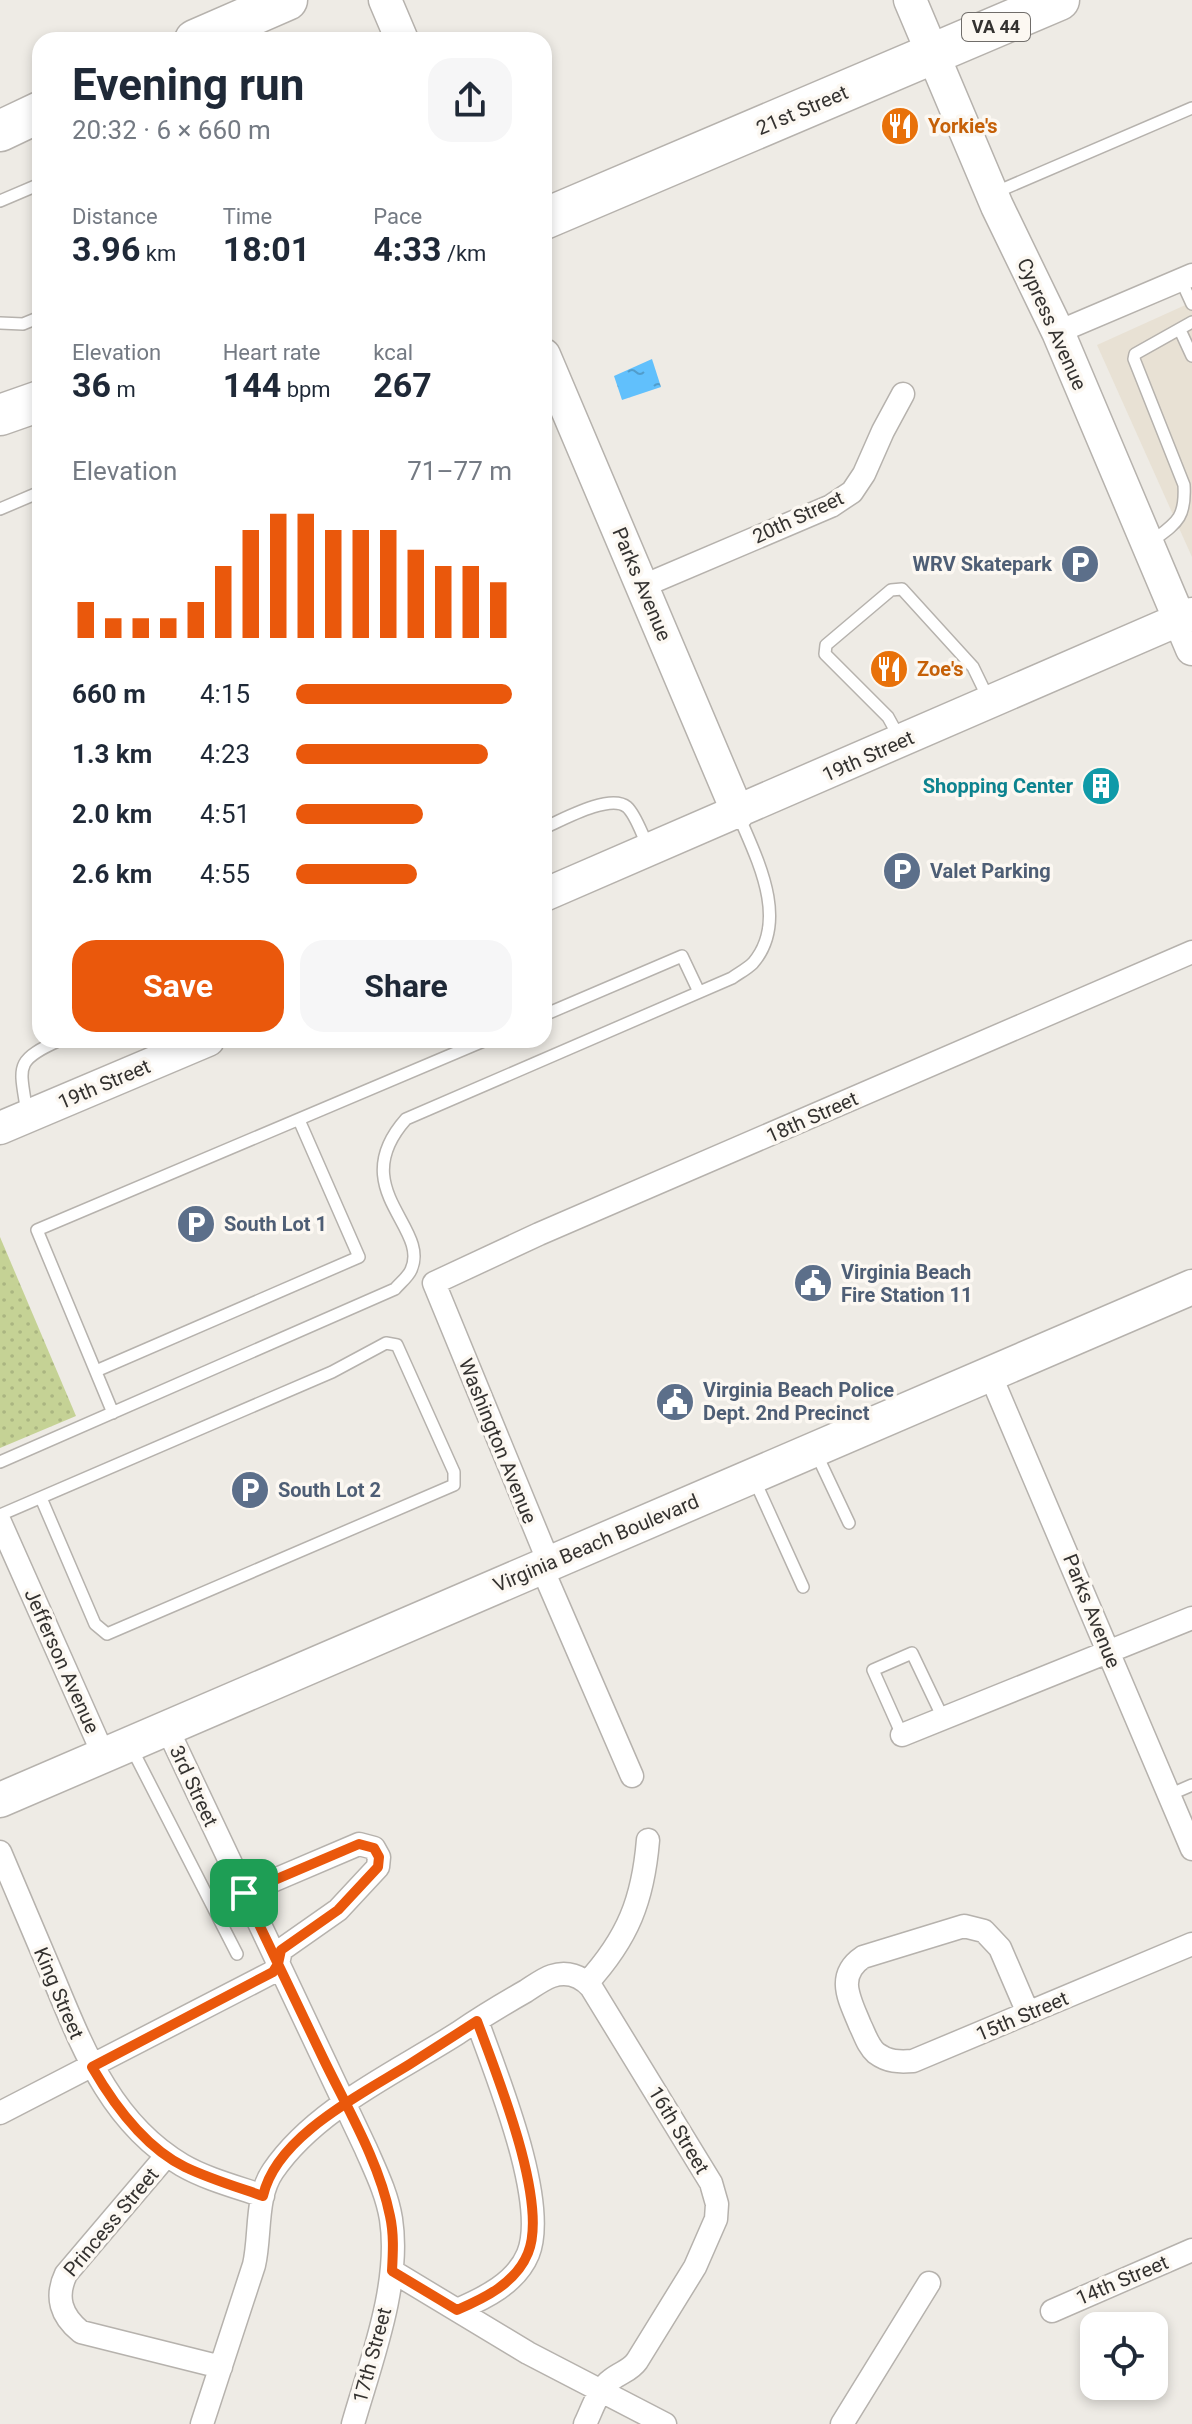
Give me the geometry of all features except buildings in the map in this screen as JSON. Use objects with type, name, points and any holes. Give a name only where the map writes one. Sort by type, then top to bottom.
[{"type":"highway","points":[[213,32],[287,0]]},
{"type":"highway","name":"21st Street","points":[[552,216],[1059,0]]},
{"type":"highway","points":[[0,131],[32,116]]},
{"type":"highway","points":[[0,415],[32,404]]},
{"type":"main road","name":"Virginia Beach Boulevard","points":[[0,1800],[1192,1287]]},
{"type":"street","points":[[385,0],[399,32]]},
{"type":"street","name":"Cypress Avenue","points":[[910,0],[993,194],[1058,332],[1147,545],[1185,617],[1192,649]]},
{"type":"street","points":[[1058,332],[1186,277]]},
{"type":"street","name":"Parks Avenue","points":[[552,374],[738,813]]},
{"type":"street","name":"20th Street","points":[[643,586],[831,506],[852,492],[903,394]]},
{"type":"street","name":"19th Street","points":[[552,892],[1185,617]]},
{"type":"street","name":"18th Street","points":[[434,1283],[539,1234],[1192,952]]},
{"type":"street","name":"19th Street","points":[[14,1122],[189,1048]]},
{"type":"street","name":"Washington Avenue","points":[[434,1283],[545,1553],[545,1575],[632,1776]]},
{"type":"street","name":"Parks Avenue","points":[[990,1374],[1192,1849]]},
{"type":"street","name":"Jefferson Avenue","points":[[0,1522],[117,1750]]},
{"type":"street","points":[[902,1735],[1192,1618]]},
{"type":"street","name":"3rd Street","points":[[167,1728],[345,2104]]},
{"type":"street","points":[[202,2424],[254,2265],[260,2240],[263,2196],[272,2172],[316,2125],[477,2021],[551,1977],[563,1974],[576,1976],[587,1983],[613,1952],[630,1923],[640,1896],[648,1840]]},
{"type":"street","points":[[0,2113],[273,1972],[281,1950],[338,1910],[378,1867],[379,1857],[374,1848],[359,1844],[244,1893]]},
{"type":"street","name":"King Street","points":[[0,1852],[92,2067],[107,2093],[128,2120],[185,2167],[263,2196]]},
{"type":"street","name":"15th Street","points":[[1028,2013],[1000,1948],[984,1931],[964,1926],[863,1957],[850,1969],[846,1979],[846,1991],[869,2046],[886,2059],[913,2061],[1028,2013],[1192,1944]]},
{"type":"street","name":"16th Street","points":[[585,2424],[601,2391],[610,2381],[630,2370],[637,2361],[695,2267],[716,2219],[717,2204],[711,2183],[587,1983]]},
{"type":"street","points":[[457,2310],[491,2294],[509,2280],[529,2252],[533,2233],[533,2213],[513,2122],[477,2021]]},
{"type":"street","name":"17th Street","points":[[345,2104],[384,2191],[394,2244],[392,2271],[353,2424]]},
{"type":"street","name":"Princess Street","points":[[167,2155],[66,2274],[60,2296],[62,2310],[81,2332],[221,2367]]},
{"type":"street","name":"14th Street","points":[[1052,2311],[1192,2250]]},
{"type":"street","points":[[392,2271],[528,2353],[665,2424]]},
{"type":"street","points":[[842,2424],[929,2283]]},
{"type":"lane","points":[[993,194],[1192,108]]},
{"type":"lane","points":[[0,201],[32,187]]},
{"type":"lane","points":[[1186,277],[1192,304]]},
{"type":"lane","points":[[0,323],[23,324],[32,320]]},
{"type":"lane","points":[[1147,545],[1179,522],[1185,504],[1184,485],[1134,359],[1135,354],[1192,322]]},
{"type":"lane","points":[[1180,330],[1192,356]]},
{"type":"lane","points":[[0,509],[32,495]]},
{"type":"lane","points":[[901,741],[888,717],[825,654],[826,645],[891,590],[902,589],[973,667],[991,702]]},
{"type":"lane","points":[[552,825],[602,803],[615,802],[627,807],[650,850]]},
{"type":"lane","points":[[0,1462],[395,1289],[411,1270],[414,1259],[386,1187],[384,1155],[406,1119],[732,978],[752,965],[763,948],[769,907],[766,886],[738,813]]},
{"type":"lane","points":[[552,1012],[682,956],[699,992]]},
{"type":"lane","points":[[14,1122],[21,1070],[31,1053],[42,1048]]},
{"type":"lane","points":[[113,1413],[37,1230],[467,1048]]},
{"type":"lane","points":[[96,1371],[359,1257],[299,1120]]},
{"type":"lane","points":[[0,1515],[332,1372],[386,1343],[397,1345],[454,1472],[454,1485],[107,1634],[95,1624],[41,1498]]},
{"type":"lane","points":[[814,1449],[849,1523]]},
{"type":"lane","points":[[752,1475],[803,1587]]},
{"type":"lane","points":[[902,1735],[873,1670],[912,1653],[943,1718]]},
{"type":"lane","points":[[117,1750],[237,1954]]},
{"type":"lane","points":[[1169,1795],[1192,1785]]},
{"type":"shaded area","points":[[1192,302],[1192,557],[1097,345]]},
{"type":"green space","points":[[0,1237],[76,1416],[0,1448]]},
{"type":"water","points":[[652,359],[661,387],[622,400],[614,376]]},
{"type":"place","name":"Yorkie's","points":[[900,126]]},
{"type":"place","name":"WRV Skatepark","points":[[1080,564]]},
{"type":"place","name":"Zoe's","points":[[889,669]]},
{"type":"place","name":"Shopping Center","points":[[1101,786]]},
{"type":"place","name":"Valet Parking","points":[[902,871]]},
{"type":"place","name":"South Lot 1","points":[[196,1224]]},
{"type":"place","name":"Virginia Beach Fire Station 11","points":[[813,1283]]},
{"type":"place","name":"Virginia Beach Police Dept. 2nd Precinct","points":[[675,1402]]},
{"type":"place","name":"South Lot 2","points":[[250,1490]]},
{"type":"route","points":[[244,1893],[278,1964],[345,2104],[384,2191],[394,2244],[392,2271],[457,2310],[491,2294],[509,2280],[529,2252],[533,2213],[513,2122],[477,2021],[345,2104],[316,2125],[272,2172],[263,2196],[185,2167],[152,2143],[128,2120],[107,2093],[92,2067],[273,1972],[278,1964],[281,1950],[338,1910],[378,1867],[379,1857],[374,1848],[359,1844],[244,1893]]}]
